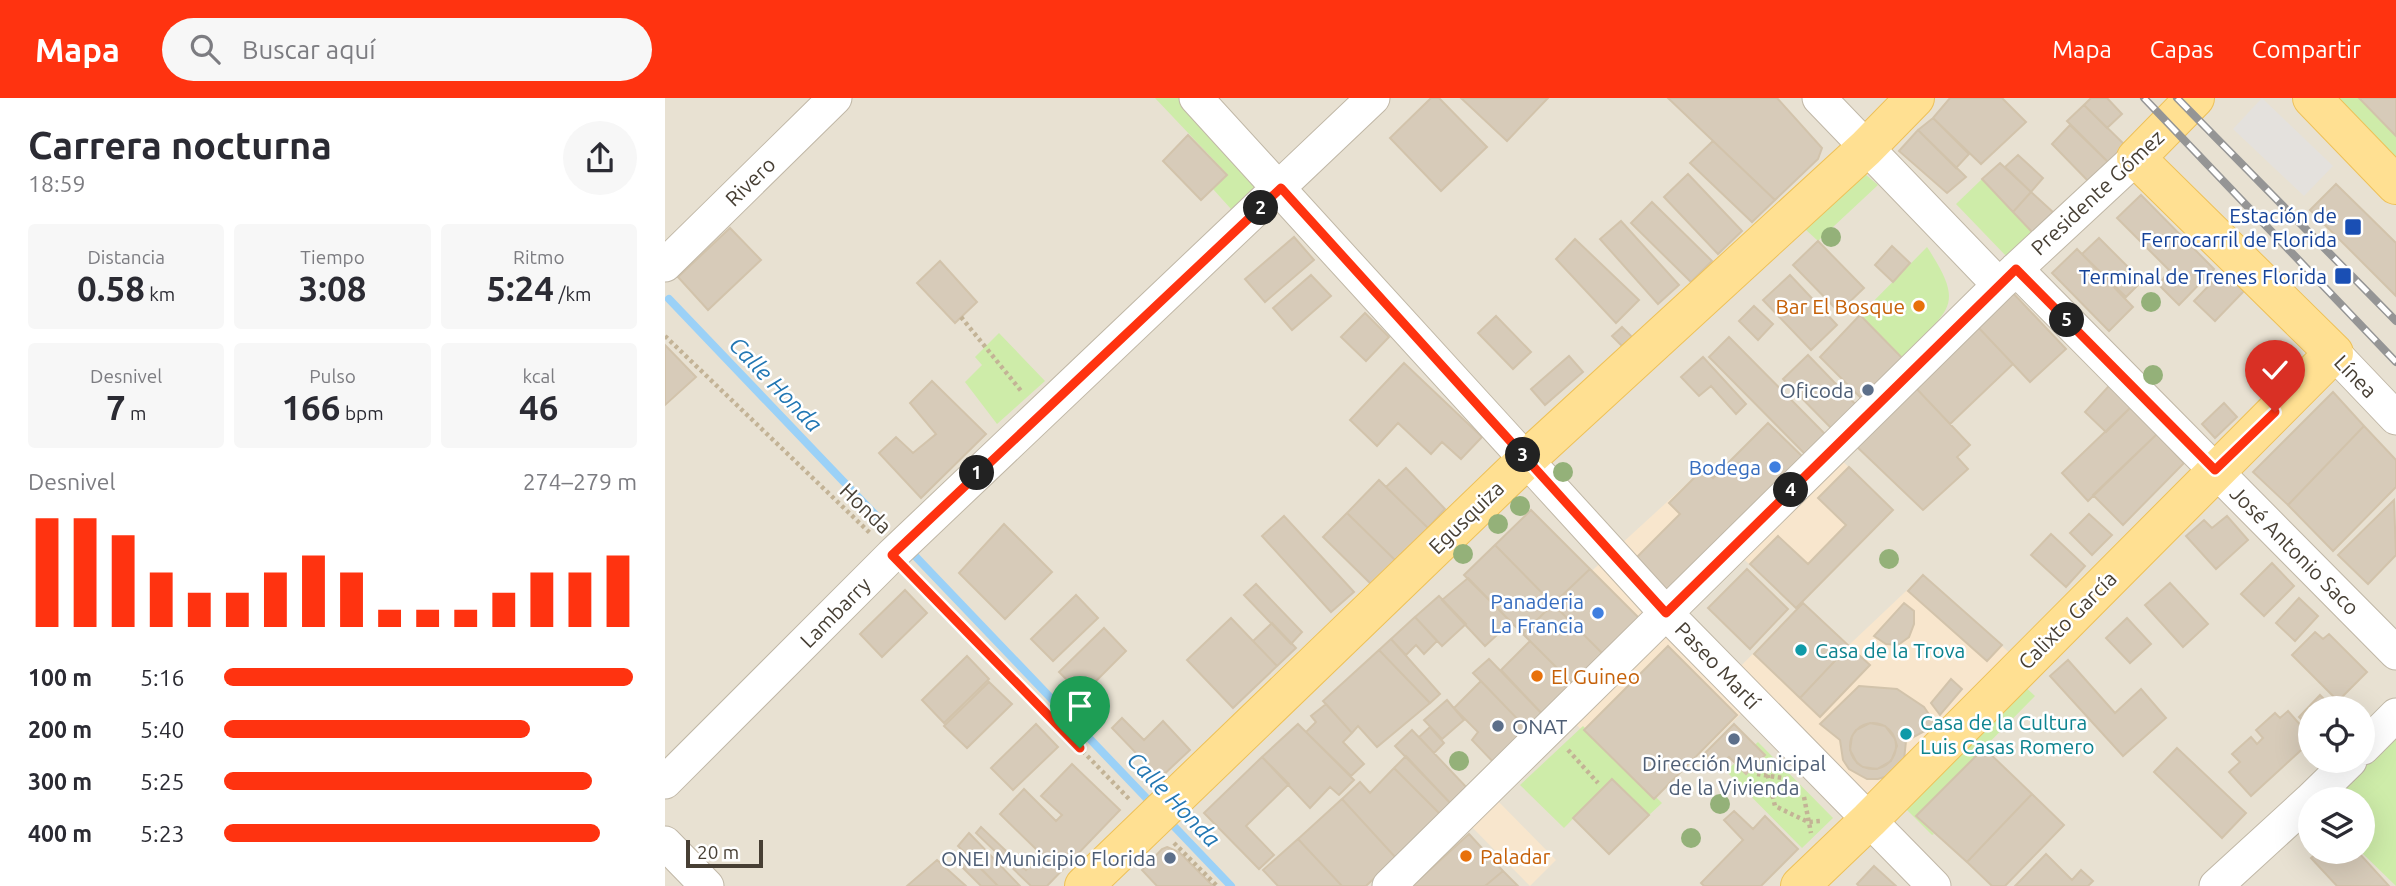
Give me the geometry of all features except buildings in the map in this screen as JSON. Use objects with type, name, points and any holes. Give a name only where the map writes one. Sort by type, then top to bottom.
[{"type":"main road","name":"Egusquiza","points":[[1084,886],[1527,459],[1866,148],[1915,98]]},
{"type":"main road","name":"Presidente Gómez","points":[[2136,158],[2195,98]]},
{"type":"main road","points":[[2312,98],[2396,185]]},
{"type":"main road","name":"Línea","points":[[2136,158],[2334,353]]},
{"type":"main road","name":"Calixto García","points":[[1809,877],[2334,353]]},
{"type":"street","name":"Rivero","points":[[665,265],[835,98]]},
{"type":"street","name":"Paseo Martí","points":[[1196,98],[1281,188],[1666,613],[1934,886]]},
{"type":"street","name":"Lambarry","points":[[665,782],[892,555],[1373,98]]},
{"type":"street","name":"José Antonio Saco","points":[[1819,98],[1866,148],[2215,470],[2396,653]]},
{"type":"street","name":"Presidente Gómez","points":[[1389,886],[2007,277],[2136,158]]},
{"type":"street","name":"Línea","points":[[2334,353],[2396,418]]},
{"type":"street","points":[[2375,736],[2396,715]]},
{"type":"street","points":[[2323,787],[2338,773]]},
{"type":"street","points":[[2216,886],[2298,811]]},
{"type":"street","points":[[665,843],[707,886]]},
{"type":"path","points":[[961,317],[1039,413]]},
{"type":"path","name":"Honda","points":[[665,336],[892,555],[1163,808],[1217,886]]},
{"type":"path","points":[[1548,729],[1598,783]]},
{"type":"path","points":[[1757,774],[1801,779]]},
{"type":"path","points":[[1803,790],[1809,877]]},
{"type":"shaded area","points":[[665,98],[2396,98],[2396,886],[665,886]]},
{"type":"shaded area","points":[[2262,98],[2333,166],[2304,196],[2233,129]]},
{"type":"shaded area","points":[[1768,423],[1814,467],[1831,450],[1893,510],[1796,608],[1732,548],[1666,612],[1730,677],[1803,603],[1849,645],[1923,575],[2023,665],[1869,820],[1753,702],[1654,799],[1564,713],[1577,688],[1523,634],[1703,469],[1713,478]]},
{"type":"shaded area","points":[[1493,796],[1556,860],[1530,886],[1467,822]]},
{"type":"green space","points":[[1155,98],[1181,98],[1256,182],[1253,191],[1231,209],[1213,189],[1227,174]]},
{"type":"green space","points":[[2312,98],[2396,98],[2396,185]]},
{"type":"green space","points":[[1865,174],[1878,185],[1818,241],[1805,229]]},
{"type":"green space","points":[[1982,179],[2033,233],[2007,257],[1956,204]]},
{"type":"green space","points":[[1927,247],[1947,284],[1947,307],[1902,357],[1860,315]]},
{"type":"green space","points":[[999,333],[1045,381],[997,424],[965,382],[982,365],[975,357]]},
{"type":"green space","points":[[2023,685],[2035,696],[1917,816],[1934,834],[1932,835],[1903,806]]},
{"type":"green space","points":[[2396,715],[2396,886],[2373,864],[2375,787],[2323,787],[2337,773],[2375,773],[2375,736]]},
{"type":"green space","points":[[1583,726],[1662,803],[1649,815],[1612,779],[1564,828],[1520,785]]},
{"type":"green space","points":[[1758,742],[1833,818],[1802,848],[1726,771]]},
{"type":"waterway","name":"Calle Honda","points":[[669,299],[885,525]]},
{"type":"waterway","name":"Calle Honda","points":[[916,557],[1153,805]]},
{"type":"waterway","name":"Calle Honda","points":[[1167,819],[1231,886]]},
{"type":"railway","points":[[2144,98],[2396,362]]},
{"type":"railway","points":[[2177,98],[2396,321]]},
{"type":"place","name":"Estación de Ferrocarril de Florida","points":[[2353,227]]},
{"type":"place","name":"Terminal de Trenes Florida","points":[[2343,276]]},
{"type":"place","name":"Bar El Bosque","points":[[1919,306]]},
{"type":"place","name":"Oficoda","points":[[1868,390]]},
{"type":"place","name":"Bodega","points":[[1775,467]]},
{"type":"place","name":"Panaderia La Francia","points":[[1598,613]]},
{"type":"place","name":"Casa de la Trova","points":[[1801,650]]},
{"type":"place","name":"El Guineo","points":[[1537,676]]},
{"type":"place","name":"ONAT","points":[[1498,726]]},
{"type":"place","name":"Casa de la Cultura Luis Casas Romero","points":[[1906,734]]},
{"type":"place","name":"Dirección Municipal de la Vivienda","points":[[1734,739]]},
{"type":"place","name":"Paladar","points":[[1466,856]]},
{"type":"place","name":"ONEI Municipio Florida","points":[[1170,858]]},
{"type":"route","points":[[1080,748],[892,555],[1039,413],[1281,188],[1666,613],[2016,269],[2215,470],[2275,412]]}]
